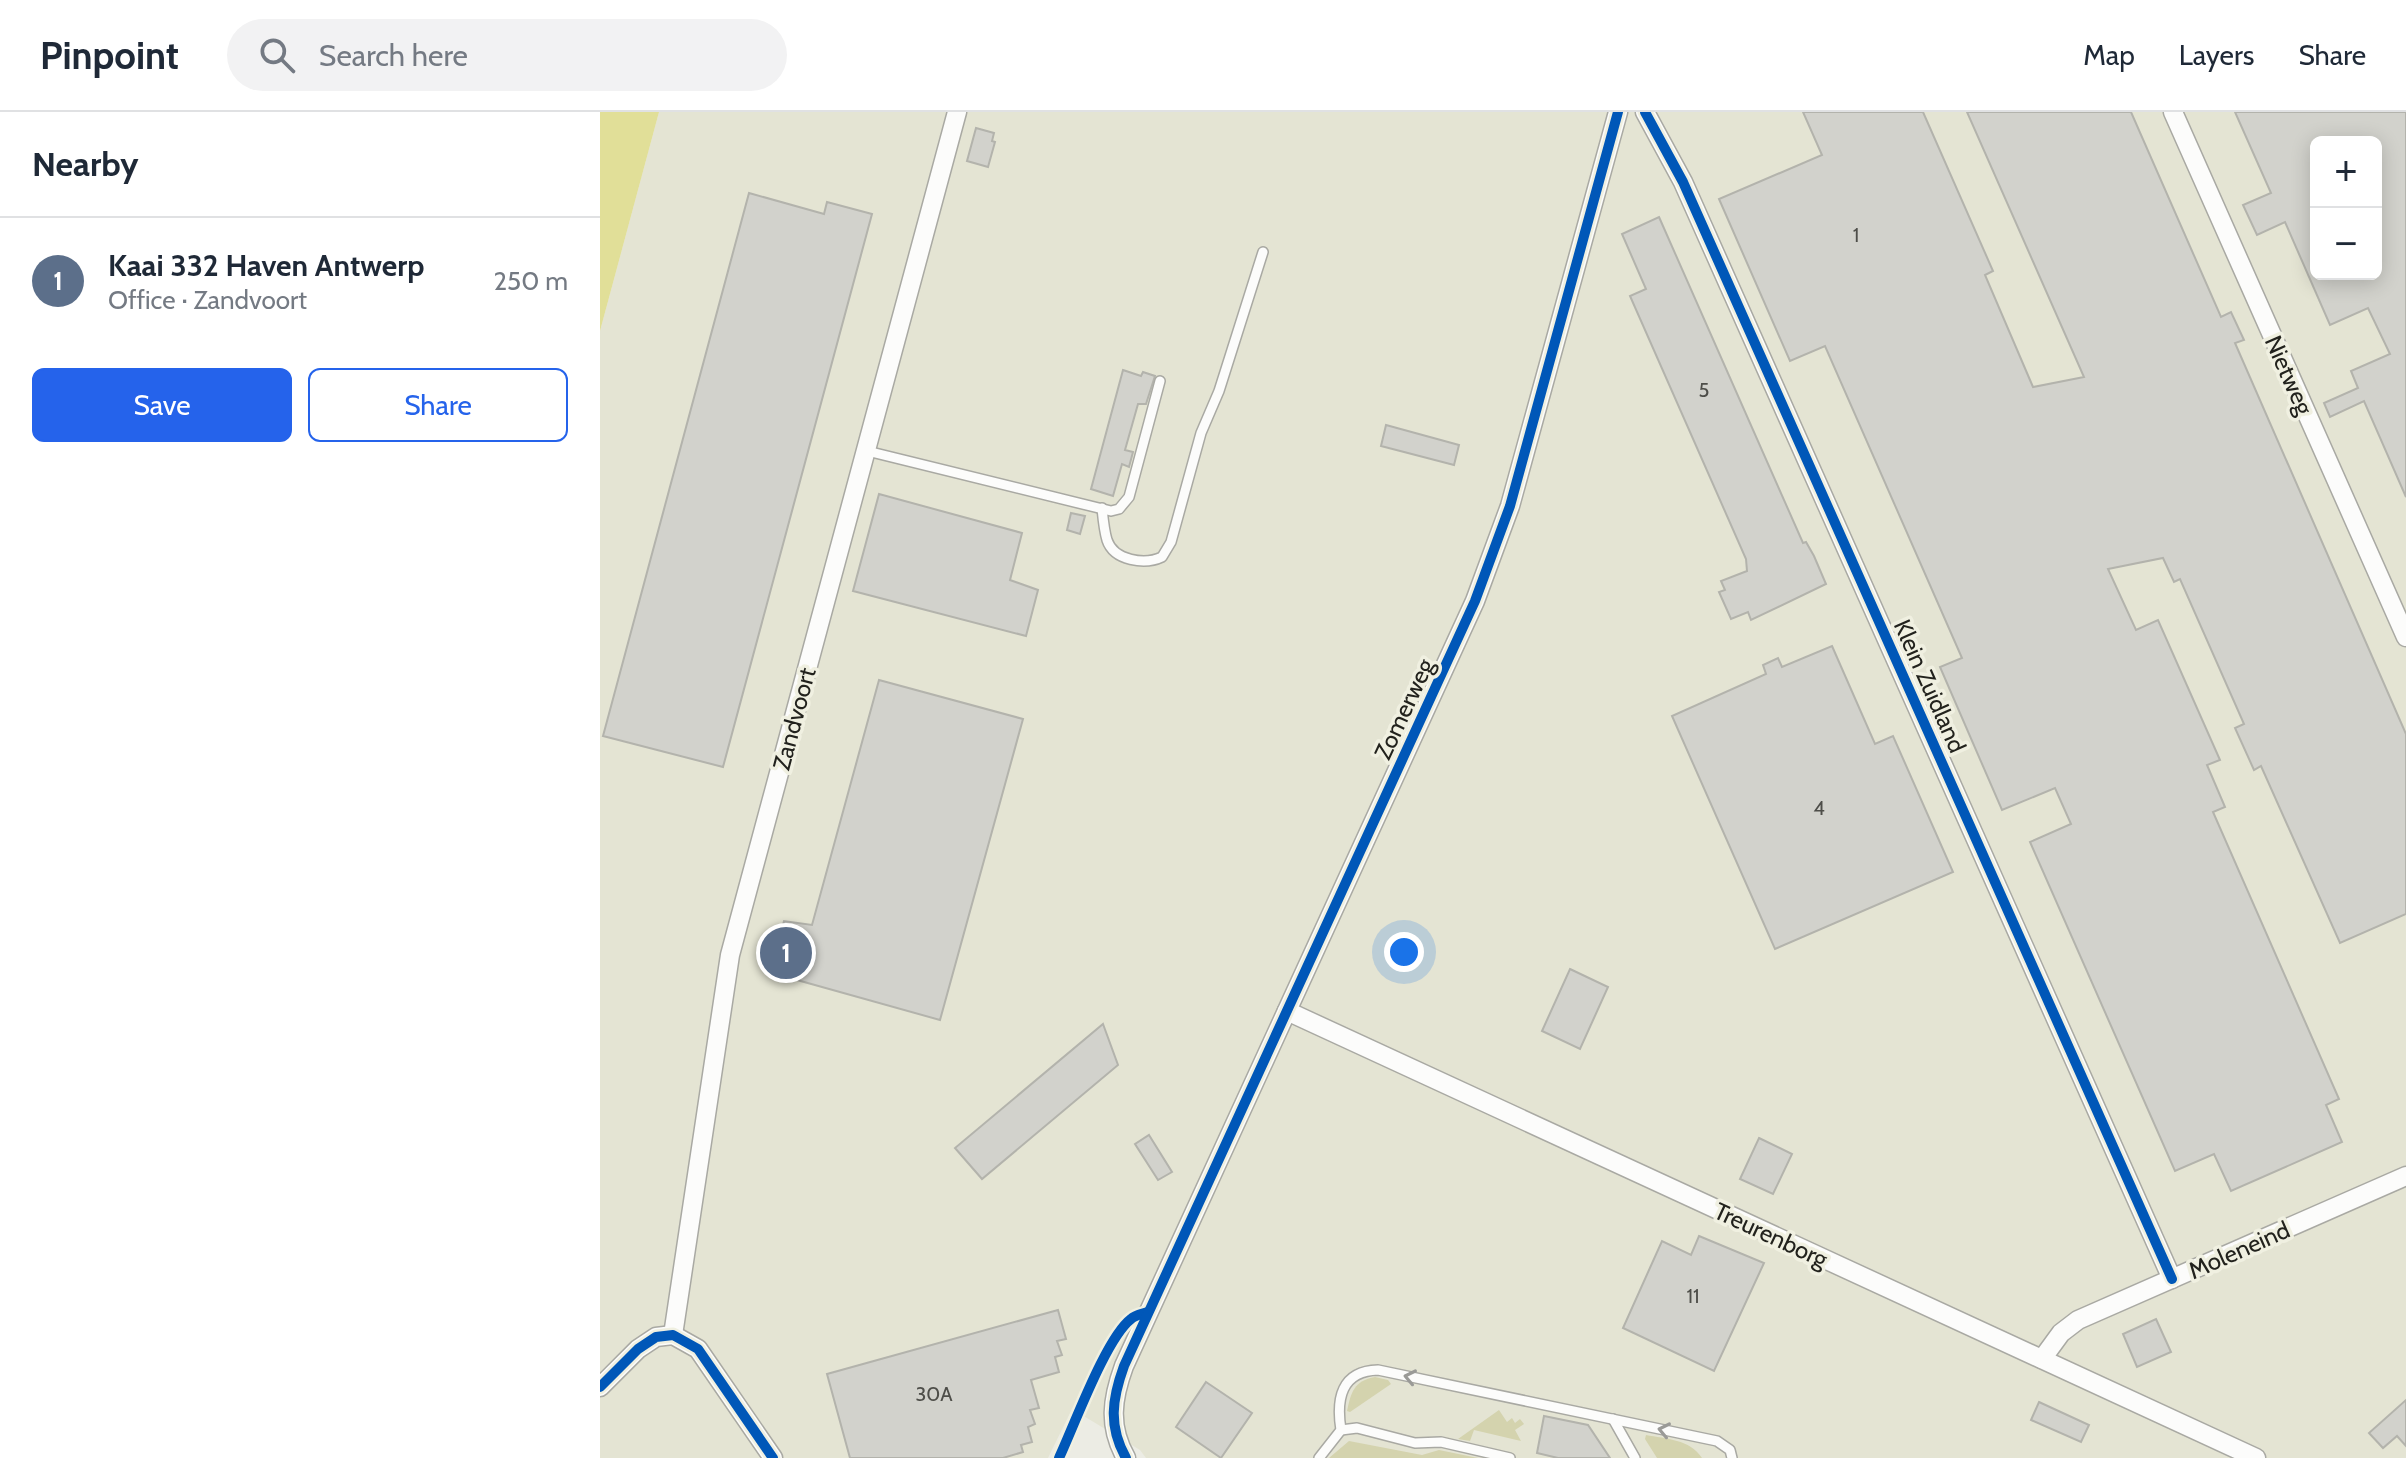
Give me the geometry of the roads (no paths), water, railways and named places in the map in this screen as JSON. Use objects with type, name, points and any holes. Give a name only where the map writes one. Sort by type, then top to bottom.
[{"type":"street","name":"Zandvoort","points":[[673,1335],[730,955],[957,112]]},
{"type":"street","name":"Zomerweg","points":[[1126,1458],[1112,1418],[1114,1395],[1154,1296],[1492,560],[1510,506],[1618,112]]},
{"type":"street","name":"Klein Zuidland","points":[[1645,112],[1690,196],[2172,1279]]},
{"type":"street","name":"Nietweg","points":[[2173,112],[2406,637]]},
{"type":"street","name":"Treurenborg","points":[[1287,1011],[2256,1458]]},
{"type":"street","name":"Moleneind","points":[[2042,1359],[2061,1333],[2078,1320],[2406,1176]]},
{"type":"street","points":[[600,1387],[638,1349],[656,1337],[673,1335],[698,1349],[773,1458]]},
{"type":"lane","points":[[1102,508],[1108,543],[1121,555],[1143,562],[1162,557],[1171,542],[1201,433],[1219,391],[1263,252]]},
{"type":"lane","points":[[867,451],[1111,511],[1126,504],[1160,381]]},
{"type":"lane","points":[[1341,1430],[1338,1412],[1344,1386],[1363,1371],[1378,1370],[1717,1441],[1730,1450],[1732,1458]]},
{"type":"lane","points":[[1613,1419],[1635,1458]]},
{"type":"lane","points":[[1319,1458],[1341,1430],[1357,1428],[1415,1443],[1441,1442],[1510,1458]]},
{"type":"place","name":"Kaai 332 Haven Antwerp","points":[[786,953]]}]
